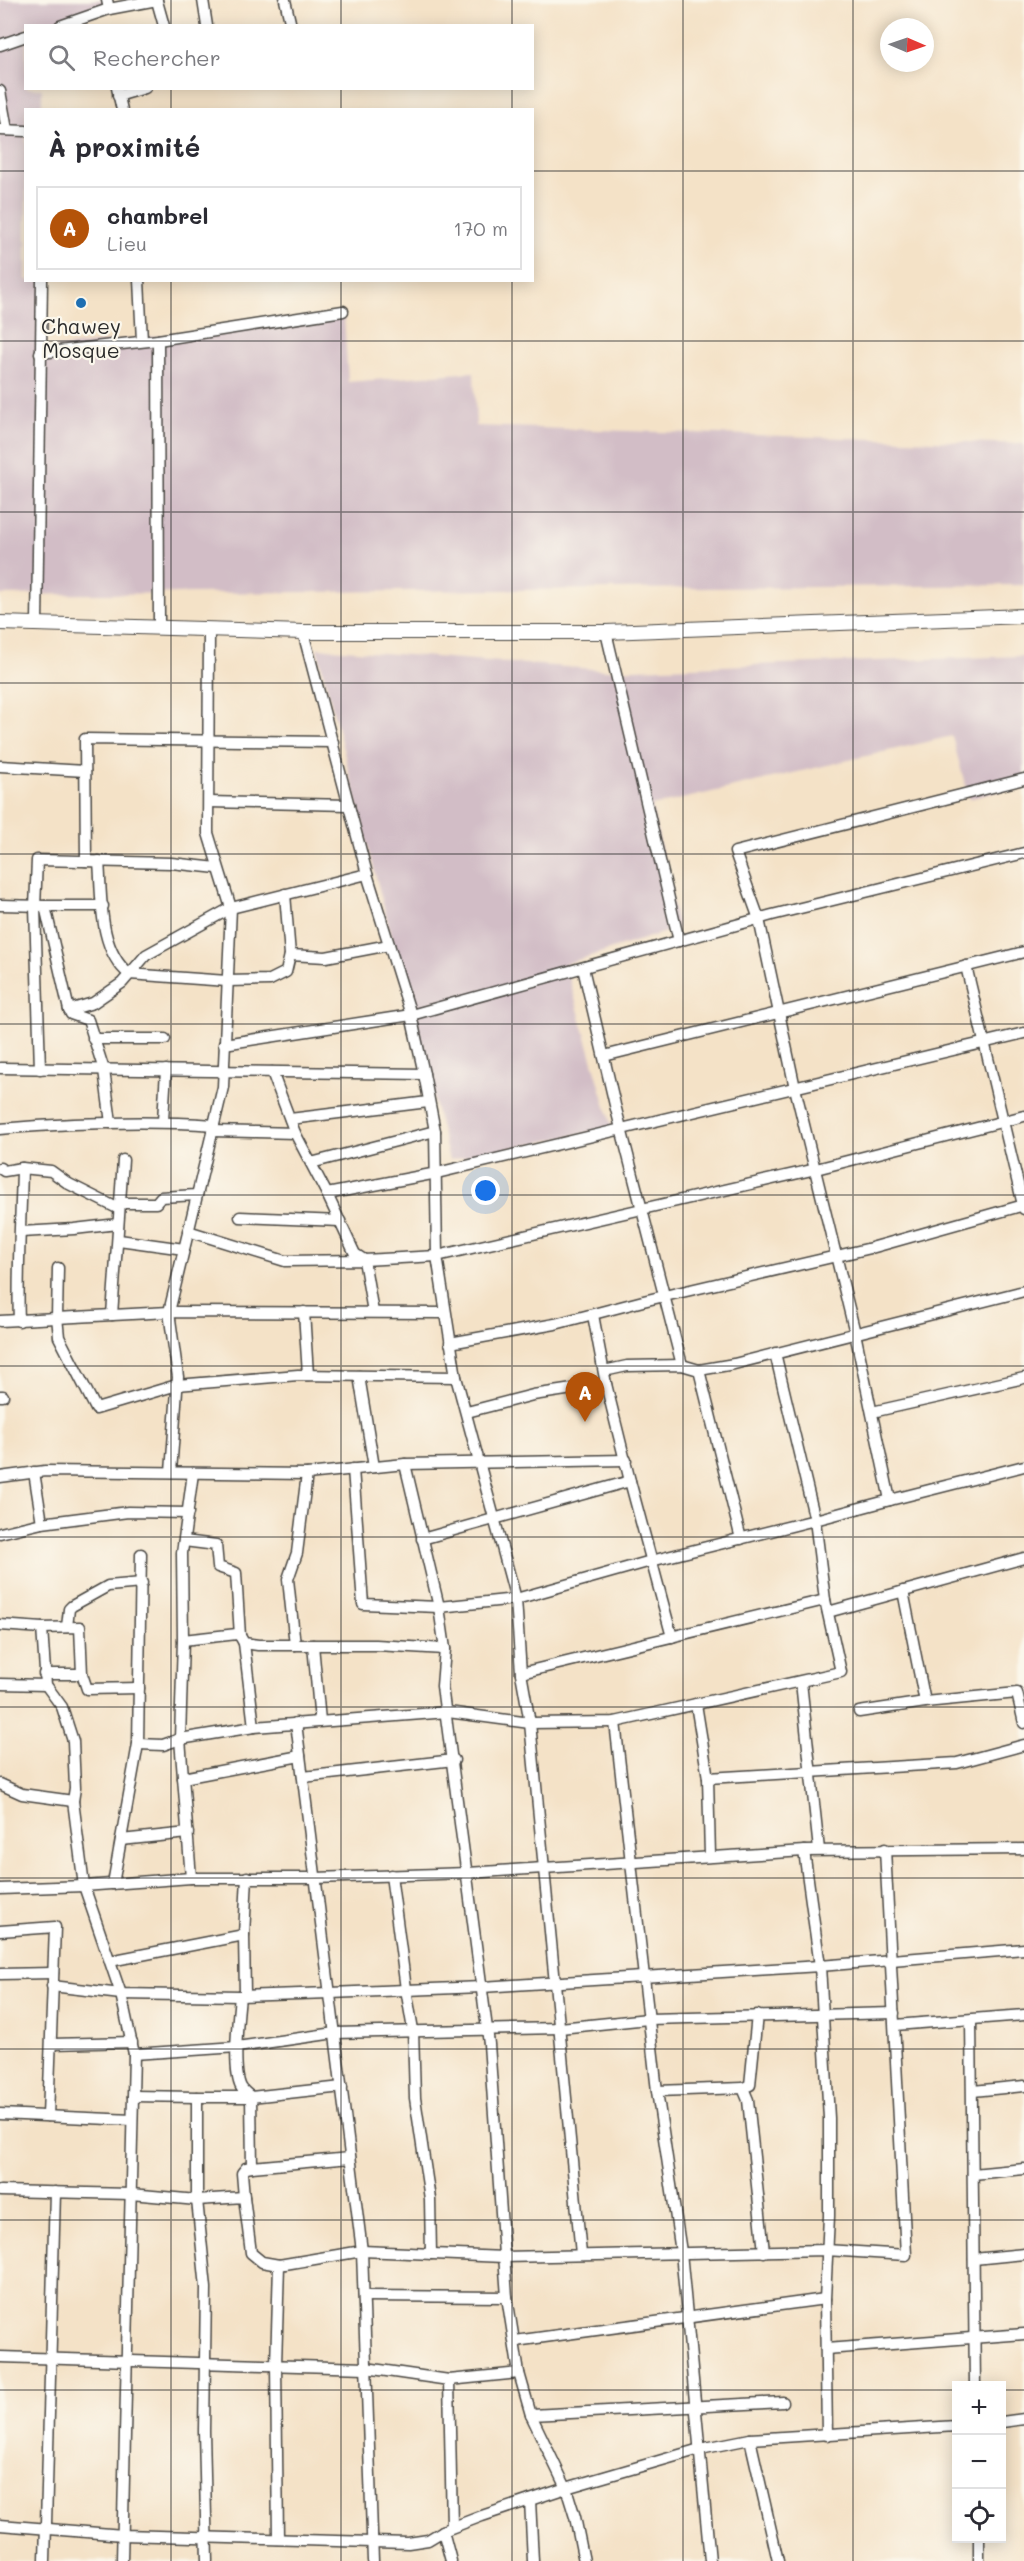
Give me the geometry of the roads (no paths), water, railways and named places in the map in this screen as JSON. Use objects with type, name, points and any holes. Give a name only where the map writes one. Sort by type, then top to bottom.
[{"type":"main road","points":[[0,623],[303,632],[606,632],[1024,616]]},
{"type":"street","points":[[66,24],[98,13],[108,5],[157,0],[163,24]]},
{"type":"street","points":[[203,0],[207,24]]},
{"type":"street","points":[[286,0],[291,24]]},
{"type":"street","points":[[98,13],[101,24]]},
{"type":"street","points":[[0,45],[24,37]]},
{"type":"street","points":[[0,91],[4,130],[24,131]]},
{"type":"street","points":[[117,92],[121,108]]},
{"type":"street","points":[[38,624],[42,282]]},
{"type":"street","points":[[139,282],[142,341]]},
{"type":"street","points":[[40,353],[158,340],[342,311]]},
{"type":"street","points":[[158,340],[159,628]]},
{"type":"street","points":[[171,1472],[177,1385],[169,1312],[223,1087],[228,981],[231,908],[208,833],[209,629]]},
{"type":"street","points":[[303,632],[367,874],[411,1015],[424,1074],[435,1131],[436,1256],[450,1343],[456,1377],[516,1599],[521,1673],[530,1723],[581,2254]]},
{"type":"street","points":[[606,632],[678,941]]},
{"type":"street","points":[[86,861],[85,739],[333,742]]},
{"type":"street","points":[[0,766],[85,771]]},
{"type":"street","points":[[890,1500],[855,1333],[795,1088],[759,919],[735,852],[1024,779]]},
{"type":"street","points":[[209,802],[349,806]]},
{"type":"street","points":[[224,1044],[411,1015],[759,919],[1024,853]]},
{"type":"street","points":[[40,1069],[40,907],[37,860],[171,863],[218,868]]},
{"type":"street","points":[[99,861],[109,949],[118,965],[129,974],[228,981],[270,980],[286,972],[290,956],[285,894]]},
{"type":"street","points":[[69,1010],[93,1003],[122,983],[146,955],[231,908],[367,874]]},
{"type":"street","points":[[0,905],[103,906]]},
{"type":"street","points":[[40,907],[69,1010],[71,1014],[88,1020],[104,1070],[111,1123]]},
{"type":"street","points":[[290,956],[326,957],[389,945]]},
{"type":"street","points":[[604,1056],[1024,952]]},
{"type":"street","points":[[450,1343],[593,1315],[836,1256],[1024,1206],[966,966]]},
{"type":"street","points":[[583,968],[621,1129],[682,1365]]},
{"type":"street","points":[[327,1194],[437,1173],[1024,1033]]},
{"type":"street","points":[[93,1039],[165,1039]]},
{"type":"street","points":[[0,1068],[424,1074]]},
{"type":"street","points":[[163,1121],[166,1070]]},
{"type":"street","points":[[272,1072],[295,1133],[355,1254],[364,1260],[373,1312]]},
{"type":"street","points":[[290,1119],[428,1102]]},
{"type":"street","points":[[188,1231],[285,1261],[436,1256],[816,1169],[1024,1116]]},
{"type":"street","points":[[0,1129],[57,1124],[163,1121],[213,1128],[295,1133]]},
{"type":"street","points":[[311,1163],[435,1131]]},
{"type":"street","points":[[112,1315],[123,1160]]},
{"type":"street","points":[[0,1168],[4,1171],[22,1168],[51,1171],[69,1184],[120,1206],[156,1203],[161,1197],[197,1196]]},
{"type":"street","points":[[19,1321],[17,1262],[21,1232],[22,1168]]},
{"type":"street","points":[[240,1217],[340,1221]]},
{"type":"street","points":[[21,1232],[74,1230],[118,1224]]},
{"type":"street","points":[[119,1240],[184,1249]]},
{"type":"street","points":[[58,1269],[59,1337],[96,1409],[177,1385],[308,1375],[456,1377]]},
{"type":"street","points":[[604,1371],[627,1366],[682,1365],[699,1370],[1024,1292]]},
{"type":"street","points":[[303,1311],[308,1375]]},
{"type":"street","points":[[0,1321],[169,1312],[445,1313]]},
{"type":"street","points":[[593,1315],[606,1384],[630,1482],[672,1637]]},
{"type":"street","points":[[138,1744],[162,1745],[180,1739],[254,1727],[448,1712],[530,1723],[615,1722],[842,1672],[827,1606],[815,1520],[775,1353]]},
{"type":"street","points":[[699,1370],[741,1539]]},
{"type":"street","points":[[359,1376],[374,1467]]},
{"type":"street","points":[[872,1413],[1024,1378]]},
{"type":"street","points":[[467,1412],[533,1395],[606,1384]]},
{"type":"street","points":[[0,1477],[34,1472],[307,1474],[405,1464],[626,1460]]},
{"type":"street","points":[[405,1464],[439,1607],[445,1649],[442,1686],[448,1712],[487,2030],[507,2297],[519,2373],[531,2415],[566,2488],[584,2561]]},
{"type":"street","points":[[352,1469],[363,1604],[439,1607],[516,1599],[651,1561],[1024,1466]]},
{"type":"street","points":[[34,1472],[42,1523]]},
{"type":"street","points":[[191,1878],[180,1739],[184,1541],[193,1473]]},
{"type":"street","points":[[296,1645],[288,1579],[297,1552],[307,1474]]},
{"type":"street","points":[[422,1539],[630,1482]]},
{"type":"street","points":[[0,1533],[42,1523],[128,1512],[188,1513]]},
{"type":"street","points":[[184,1541],[216,1545],[218,1567],[236,1573],[254,1727]]},
{"type":"street","points":[[113,1884],[138,1744],[141,1554]]},
{"type":"street","points":[[521,1673],[672,1637],[903,1591],[1024,1558]]},
{"type":"street","points":[[67,1627],[69,1609],[72,1606],[108,1586],[142,1583]]},
{"type":"street","points":[[903,1591],[925,1702]]},
{"type":"street","points":[[0,1625],[42,1628],[80,1627],[82,1674],[87,1689],[139,1688]]},
{"type":"street","points":[[42,1628],[45,1680],[62,1707],[73,1741],[75,1788],[73,1801],[84,1886],[121,1994],[134,2054],[129,2361],[124,2438],[122,2561]]},
{"type":"street","points":[[183,1640],[237,1634],[242,1639],[296,1645],[376,1645],[445,1649]]},
{"type":"street","points":[[313,1645],[320,1721]]},
{"type":"street","points":[[0,1684],[82,1674]]},
{"type":"street","points":[[801,1682],[819,1850]]},
{"type":"street","points":[[859,1712],[925,1702],[1017,1693],[1024,1723]]},
{"type":"street","points":[[696,1704],[708,1778],[710,1856]]},
{"type":"street","points":[[615,1722],[648,2019],[681,2252],[710,2561]]},
{"type":"street","points":[[296,1723],[362,2251],[373,2561]]},
{"type":"street","points":[[708,1778],[957,1763],[1024,1745]]},
{"type":"street","points":[[183,1778],[300,1756]]},
{"type":"street","points":[[303,1777],[454,1760]]},
{"type":"street","points":[[0,1784],[22,1794],[73,1801]]},
{"type":"street","points":[[121,1840],[188,1833]]},
{"type":"street","points":[[350,2158],[246,2168],[242,2173],[252,2253],[262,2262],[279,2265],[362,2251],[504,2257],[826,2250],[906,2255],[885,1849]]},
{"type":"street","points":[[0,1889],[84,1886],[191,1878],[315,1878],[468,1873],[630,1860],[819,1850],[1024,1849]]},
{"type":"street","points":[[804,1851],[820,1966],[829,2118],[829,2216],[825,2299],[827,2434]]},
{"type":"street","points":[[391,1875],[413,2030],[415,2098],[430,2199],[431,2253]]},
{"type":"street","points":[[247,1877],[242,1995],[237,2047],[238,2079],[241,2089],[251,2097]]},
{"type":"street","points":[[0,1931],[55,1927],[48,2116]]},
{"type":"street","points":[[110,1961],[244,1935]]},
{"type":"street","points":[[52,1986],[121,1994],[330,1993],[482,1987],[820,1966],[1024,1949]]},
{"type":"street","points":[[0,1974],[53,1973]]},
{"type":"street","points":[[134,2054],[237,2047],[335,2033],[560,2028],[648,2019],[894,2013]]},
{"type":"street","points":[[657,2091],[743,2088],[750,2085],[757,2015]]},
{"type":"street","points":[[895,2025],[1024,2015]]},
{"type":"street","points":[[971,2020],[975,2381]]},
{"type":"street","points":[[52,2044],[132,2042]]},
{"type":"street","points":[[972,2091],[1024,2086]]},
{"type":"street","points":[[133,2096],[251,2097],[342,2087]]},
{"type":"street","points":[[743,2088],[748,2100],[764,2252]]},
{"type":"street","points":[[197,2097],[197,2200],[205,2270],[204,2431],[207,2561]]},
{"type":"street","points":[[251,2097],[252,2167]]},
{"type":"street","points":[[0,2114],[132,2120]]},
{"type":"street","points":[[973,2174],[1024,2169]]},
{"type":"street","points":[[0,2192],[131,2194],[197,2200],[244,2197]]},
{"type":"street","points":[[45,2561],[55,2192]]},
{"type":"street","points":[[974,2259],[1024,2254]]},
{"type":"street","points":[[278,2538],[276,2365],[279,2265]]},
{"type":"street","points":[[364,2296],[507,2297]]},
{"type":"street","points":[[515,2341],[825,2299]]},
{"type":"street","points":[[826,2349],[975,2340],[1024,2334]]},
{"type":"street","points":[[0,2357],[366,2368],[448,2380],[519,2373]]},
{"type":"street","points":[[448,2380],[448,2529],[451,2561]]},
{"type":"street","points":[[531,2415],[783,2402]]},
{"type":"street","points":[[1006,2421],[1024,2419]]},
{"type":"street","points":[[0,2525],[123,2535],[408,2543],[428,2540],[448,2529],[566,2488],[700,2448],[750,2439],[952,2426]]},
{"type":"street","points":[[750,2439],[778,2561]]},
{"type":"street","points":[[530,2500],[533,2561]]},
{"type":"street","points":[[978,2543],[979,2561]]},
{"type":"place","name":"Chawey Mosque","points":[[81,303]]},
{"type":"place","name":"chambrel","points":[[585,1422]]}]
